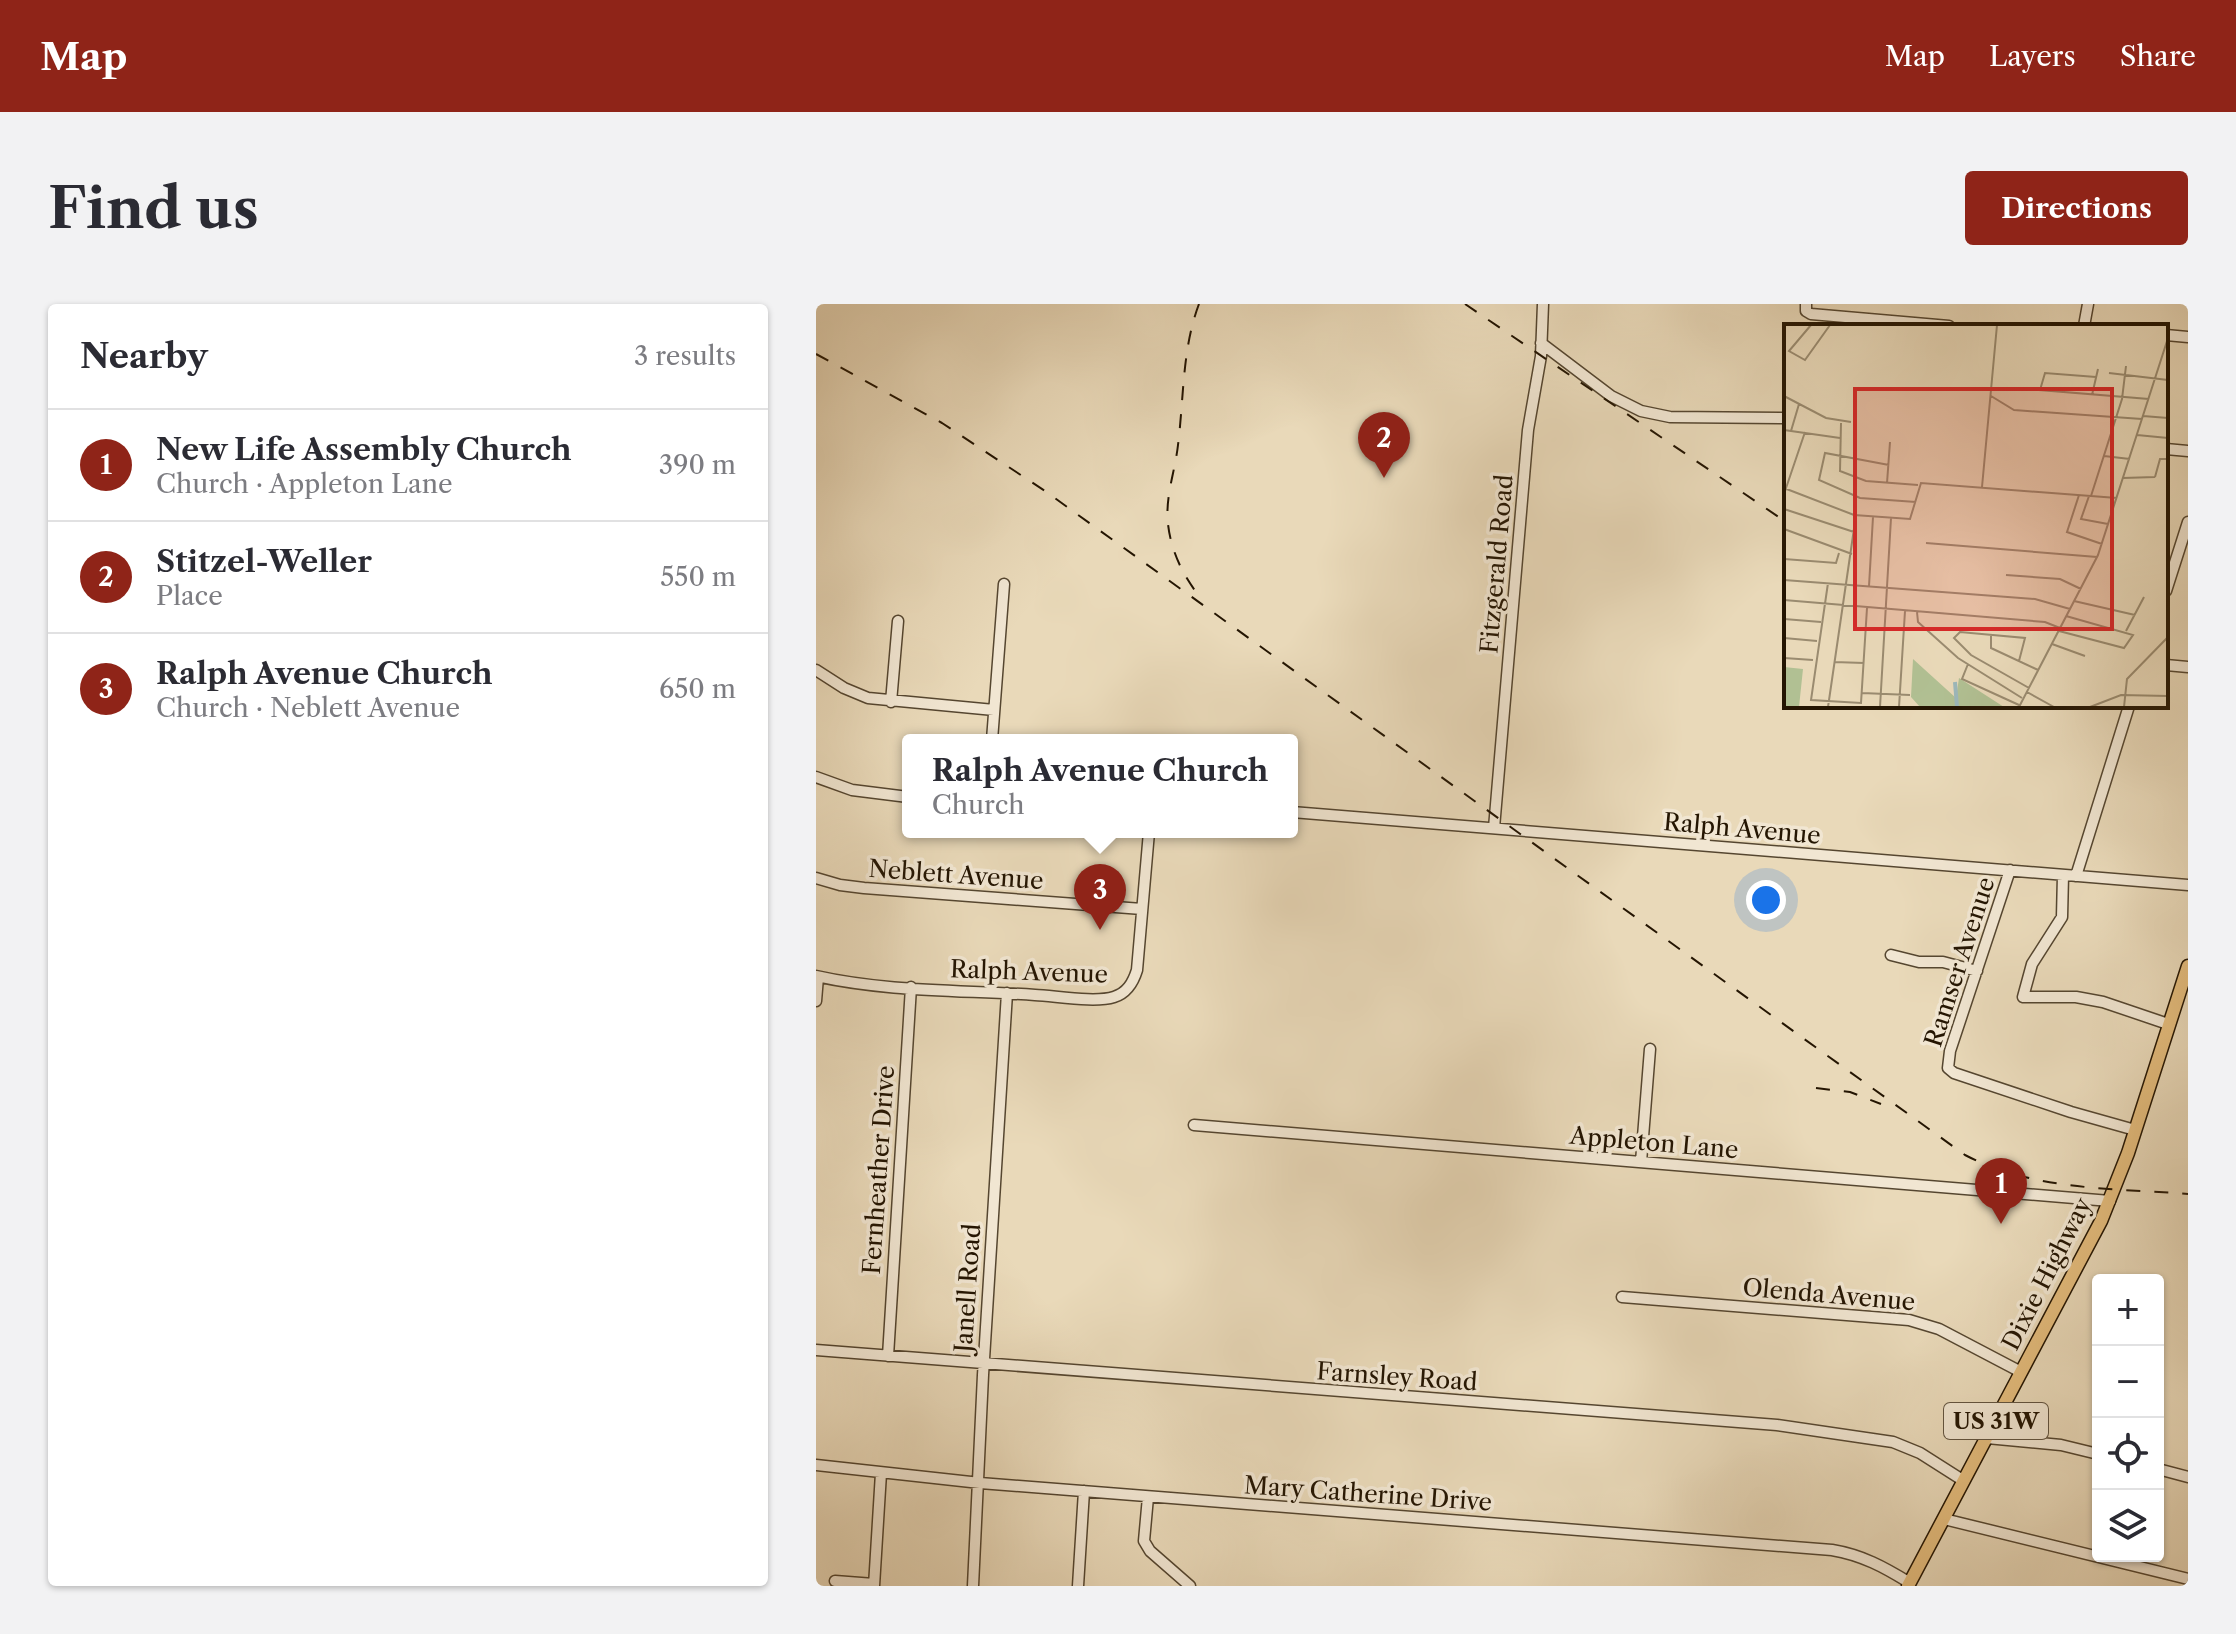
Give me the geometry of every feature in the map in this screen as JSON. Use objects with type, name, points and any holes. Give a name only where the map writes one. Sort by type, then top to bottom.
[{"type":"main road","name":"Dixie Highway","points":[[1909,1584],[2110,1201],[2188,966]]},
{"type":"street","name":"Fitzgerald Road","points":[[1494,828],[1528,430],[1541,343],[1543,304]]},
{"type":"street","points":[[1806,304],[1806,311],[1811,314],[1926,324]]},
{"type":"street","points":[[2084,324],[2088,304]]},
{"type":"street","points":[[2168,335],[2188,337]]},
{"type":"street","points":[[1541,343],[1611,396],[1641,411],[1670,417],[1784,418]]},
{"type":"street","points":[[2168,449],[2188,451]]},
{"type":"street","points":[[2168,585],[2188,522]]},
{"type":"street","points":[[992,734],[1004,584]]},
{"type":"street","points":[[891,702],[898,621]]},
{"type":"street","points":[[2168,665],[2188,667]]},
{"type":"street","points":[[816,670],[852,693],[891,702],[994,710]]},
{"type":"street","points":[[2076,876],[2128,708]]},
{"type":"street","points":[[816,777],[852,790],[902,796]]},
{"type":"street","name":"Ralph Avenue","points":[[1298,812],[2188,885]]},
{"type":"street","name":"Ralph Avenue","points":[[817,977],[911,987],[1106,999],[1122,993],[1133,981],[1137,970],[1148,838]]},
{"type":"street","name":"Ramser Avenue","points":[[2010,870],[1947,1066],[1954,1073],[1967,1078],[2135,1130]]},
{"type":"street","points":[[2063,875],[2062,917],[2032,964],[2023,997],[2076,997],[2103,1002],[2168,1024]]},
{"type":"street","name":"Neblett Avenue","points":[[816,878],[851,887],[1142,909]]},
{"type":"street","points":[[1891,955],[1919,962],[1943,962],[1977,971]]},
{"type":"street","points":[[816,1001],[817,977]]},
{"type":"street","name":"Fernheather Drive","points":[[888,1356],[911,987]]},
{"type":"street","name":"Janell Road","points":[[973,1586],[983,1365],[1007,993]]},
{"type":"street","points":[[1641,1162],[1650,1049]]},
{"type":"street","name":"Appleton Lane","points":[[1194,1125],[2110,1201]]},
{"type":"street","name":"Olenda Avenue","points":[[1622,1297],[1909,1320],[1939,1329],[2021,1372]]},
{"type":"street","name":"Farnsley Road","points":[[816,1350],[1800,1428],[1893,1442],[1920,1453],[1964,1481]]},
{"type":"street","points":[[1987,1438],[2061,1445],[2092,1453]]},
{"type":"street","name":"Mary Catherine Drive","points":[[816,1465],[980,1483],[1832,1550],[1878,1563],[1909,1584]]},
{"type":"street","points":[[2164,1471],[2188,1477]]},
{"type":"street","points":[[835,1581],[874,1585],[881,1473]]},
{"type":"street","points":[[1078,1586],[1084,1491]]},
{"type":"street","points":[[1148,1497],[1144,1541],[1150,1551],[1188,1585]]},
{"type":"street","points":[[1944,1519],[2188,1579]]},
{"type":"railway","points":[[1199,304],[1186,356],[1178,445],[1167,514],[1175,553],[1188,581],[1200,597]]},
{"type":"railway","points":[[1465,304],[1784,521]]},
{"type":"railway","points":[[816,354],[942,423],[1045,491],[1965,1155],[1991,1167],[2046,1182],[2188,1194]]},
{"type":"railway","points":[[1816,1088],[1850,1092],[1881,1104]]},
{"type":"place","name":"Stitzel-Weller","points":[[1384,478]]},
{"type":"place","name":"Ralph Avenue Church","points":[[1100,930]]},
{"type":"place","name":"New Life Assembly Church","points":[[2001,1224]]}]
